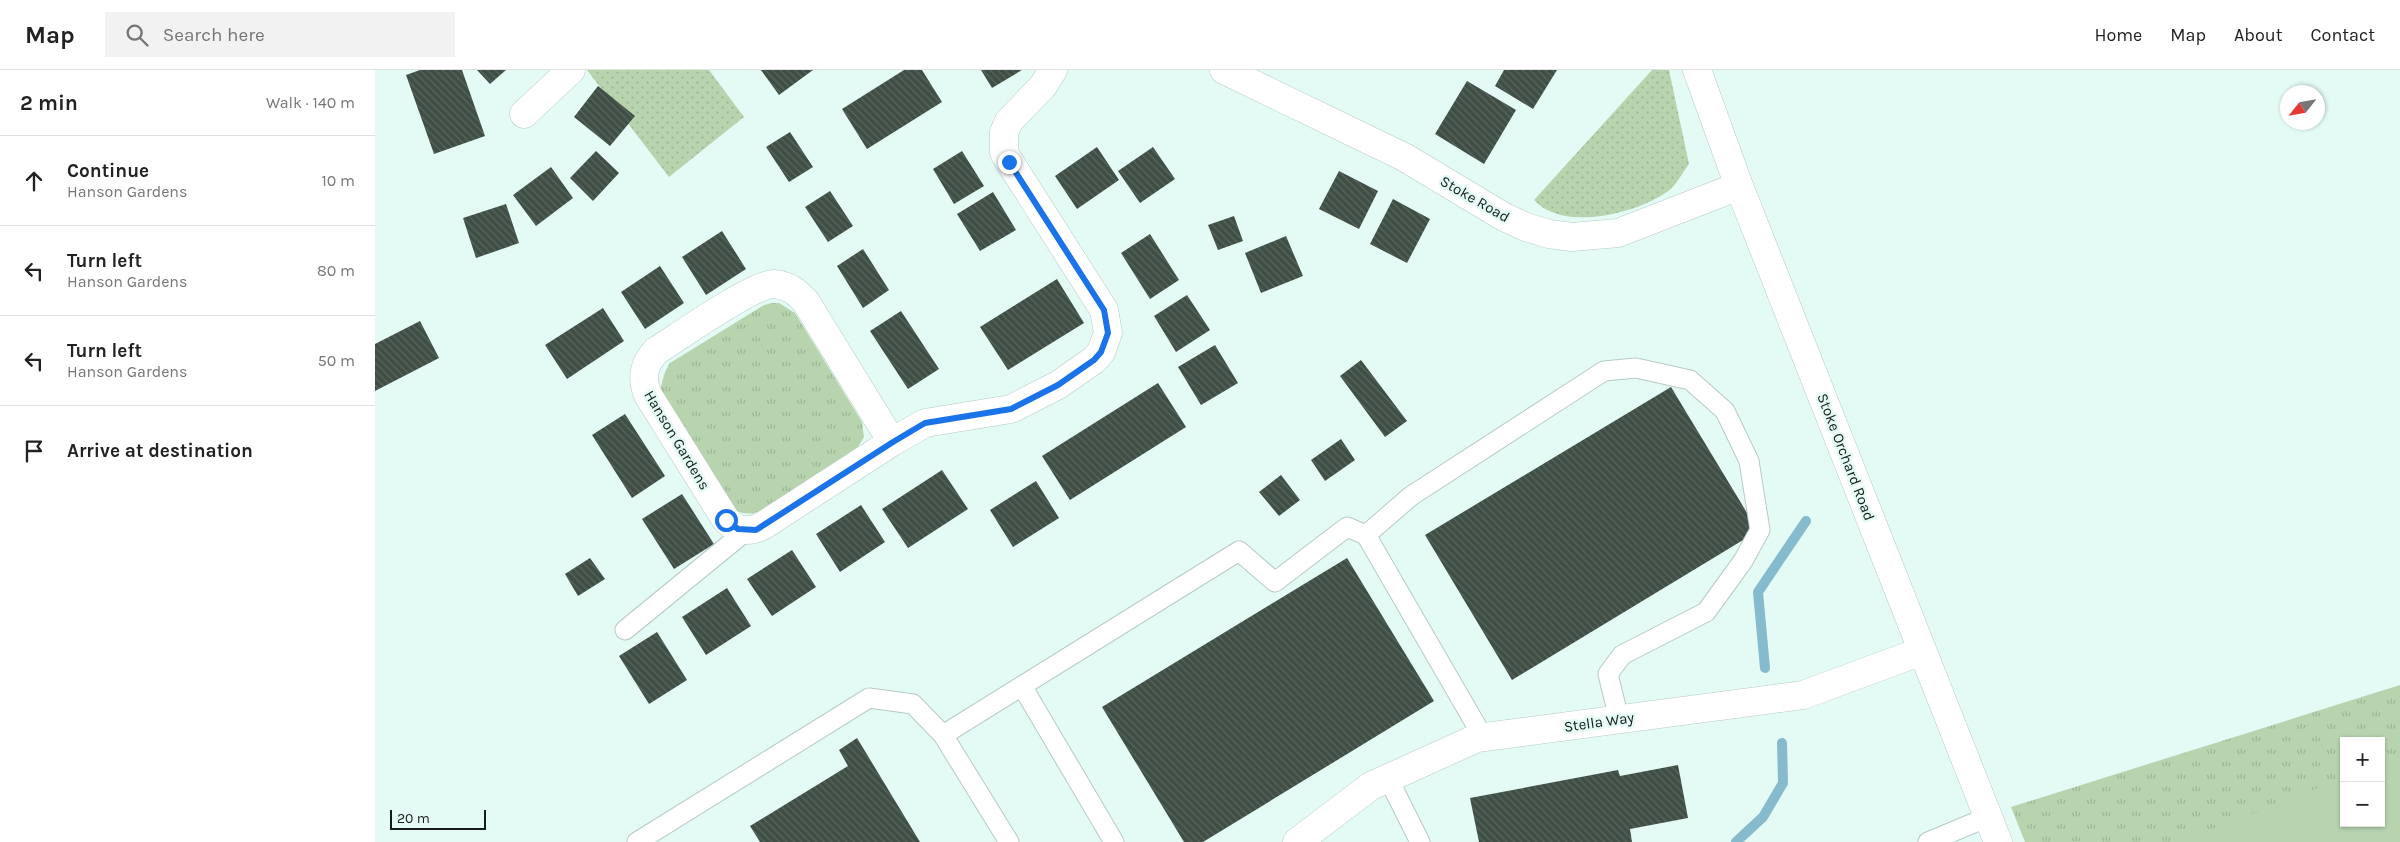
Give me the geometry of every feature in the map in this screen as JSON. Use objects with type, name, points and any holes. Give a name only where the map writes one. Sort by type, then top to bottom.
[{"type":"street","points":[[524,114],[571,70]]},
{"type":"street","points":[[746,531],[756,530],[925,423],[1011,409],[1058,385],[1094,360],[1106,343],[1108,333],[1104,310],[1004,152],[1004,132],[1009,121],[1043,86],[1053,70]]},
{"type":"street","name":"Stoke Road","points":[[1224,70],[1251,76],[1404,157],[1505,217],[1526,227],[1549,234],[1572,237],[1618,233],[1739,186]]},
{"type":"street","name":"Stoke Orchard Road","points":[[1697,70],[1739,186],[1998,842]]},
{"type":"street","name":"Hanson Gardens","points":[[746,531],[738,529],[726,520],[653,404],[643,384],[643,373],[650,358],[656,351],[752,291],[772,284],[792,289],[800,295],[893,442]]},
{"type":"street","name":"Stella Way","points":[[1297,842],[1371,786],[1483,737],[1803,695],[1922,651]]},
{"type":"lane","points":[[1366,535],[1411,496],[1603,371],[1636,368],[1690,380],[1725,410],[1749,460],[1760,530],[1743,561],[1706,612],[1622,655],[1608,674],[1619,719]]},
{"type":"lane","points":[[943,735],[1239,551],[1275,582],[1347,527],[1366,535],[1483,737]]},
{"type":"lane","points":[[625,630],[746,531]]},
{"type":"lane","points":[[1022,686],[1114,842]]},
{"type":"lane","points":[[637,842],[869,698],[913,704],[943,735],[1009,842]]},
{"type":"lane","points":[[1388,778],[1420,842]]},
{"type":"lane","points":[[1928,842],[1988,817]]},
{"type":"green space","points":[[587,70],[709,70],[744,117],[669,177]]},
{"type":"green space","points":[[1652,70],[1669,70],[1689,164],[1673,186],[1667,192],[1637,207],[1619,213],[1599,216],[1580,217],[1563,215],[1547,210],[1534,200]]},
{"type":"green space","points":[[779,303],[795,313],[862,422],[864,437],[855,452],[760,511],[743,513],[733,510],[660,390],[665,372],[670,363],[764,305]]},
{"type":"green space","points":[[2400,685],[2400,842],[2025,842],[2011,807]]},
{"type":"green space","points":[[2400,757],[2400,842],[2179,842],[2340,780],[2340,827],[2385,827],[2385,763]]},
{"type":"building","points":[[420,70],[462,70],[485,136],[434,154],[406,75]]},
{"type":"building","points":[[477,70],[506,70],[490,84]]},
{"type":"building","points":[[761,70],[813,70],[779,95]]},
{"type":"building","points":[[904,70],[922,70],[942,102],[867,149],[842,109]]},
{"type":"building","points":[[981,70],[1022,70],[992,88]]},
{"type":"building","points":[[1504,70],[1557,70],[1533,109],[1495,86]]},
{"type":"building","points":[[1467,81],[1516,110],[1484,164],[1435,134]]},
{"type":"building","points":[[598,86],[635,116],[610,146],[574,117]]},
{"type":"building","points":[[790,132],[813,167],[789,182],[766,147]]},
{"type":"building","points":[[1097,147],[1119,180],[1077,209],[1055,176]]},
{"type":"building","points":[[1153,147],[1175,179],[1140,203],[1118,171]]},
{"type":"building","points":[[596,151],[619,173],[593,201],[570,178]]},
{"type":"building","points":[[962,151],[984,186],[954,204],[933,169]]},
{"type":"building","points":[[551,167],[573,198],[536,226],[513,195]]},
{"type":"building","points":[[1339,171],[1378,191],[1359,229],[1319,209]]},
{"type":"building","points":[[830,191],[853,226],[828,242],[805,207]]},
{"type":"building","points":[[993,192],[1016,230],[980,251],[957,214]]},
{"type":"building","points":[[1393,199],[1430,219],[1407,263],[1370,244]]},
{"type":"building","points":[[506,204],[519,243],[476,258],[463,218]]},
{"type":"building","points":[[1234,216],[1243,241],[1218,250],[1208,225]]},
{"type":"building","points":[[722,231],[746,269],[706,295],[682,257]]},
{"type":"building","points":[[1150,234],[1179,280],[1150,299],[1121,253]]},
{"type":"building","points":[[1286,236],[1303,276],[1261,293],[1245,253]]},
{"type":"building","points":[[863,249],[889,290],[863,308],[837,266]]},
{"type":"building","points":[[660,266],[684,303],[645,329],[621,292]]},
{"type":"building","points":[[1057,279],[1084,323],[1008,370],[980,327]]},
{"type":"building","points":[[1187,295],[1210,330],[1176,352],[1154,316]]},
{"type":"building","points":[[603,308],[624,341],[567,379],[545,345]]},
{"type":"building","points":[[901,311],[939,369],[908,389],[870,331]]},
{"type":"building","points":[[420,321],[439,358],[375,391],[375,344]]},
{"type":"building","points":[[1215,345],[1238,383],[1201,405],[1178,367]]},
{"type":"building","points":[[1361,360],[1407,421],[1385,437],[1340,376]]},
{"type":"building","points":[[1158,383],[1186,427],[1070,500],[1042,456]]},
{"type":"building","points":[[1671,387],[1758,531],[1512,680],[1425,535]]},
{"type":"building","points":[[625,414],[665,476],[632,498],[592,435]]},
{"type":"building","points":[[1341,439],[1355,460],[1325,481],[1311,460]]},
{"type":"building","points":[[942,470],[968,509],[908,548],[882,509]]},
{"type":"building","points":[[1281,475],[1300,500],[1279,516],[1259,492]]},
{"type":"building","points":[[1036,481],[1059,518],[1013,547],[990,510]]},
{"type":"building","points":[[682,494],[714,544],[674,569],[642,519]]},
{"type":"building","points":[[861,505],[885,542],[840,572],[816,534]]},
{"type":"building","points":[[792,550],[816,587],[772,616],[747,579]]},
{"type":"building","points":[[590,558],[605,579],[578,596],[565,574]]},
{"type":"building","points":[[1347,558],[1434,701],[1203,842],[1184,842],[1102,707]]},
{"type":"building","points":[[727,588],[751,626],[706,655],[682,617]]},
{"type":"building","points":[[657,632],[687,680],[649,704],[619,656]]},
{"type":"building","points":[[857,738],[920,842],[760,842],[750,826],[848,766],[839,750]]},
{"type":"building","points":[[1678,765],[1688,818],[1630,829],[1632,842],[1479,842],[1470,798],[1618,770],[1620,776]]},
{"type":"waterway","points":[[1765,668],[1758,592],[1806,521]]},
{"type":"waterway","points":[[1736,842],[1763,817],[1783,783],[1782,743]]},
{"type":"route","points":[[726,520],[731,526],[738,529],[746,531],[756,530],[925,423],[1011,409],[1058,385],[1094,360],[1101,352],[1106,343],[1108,333],[1104,310],[1009,162]]}]
